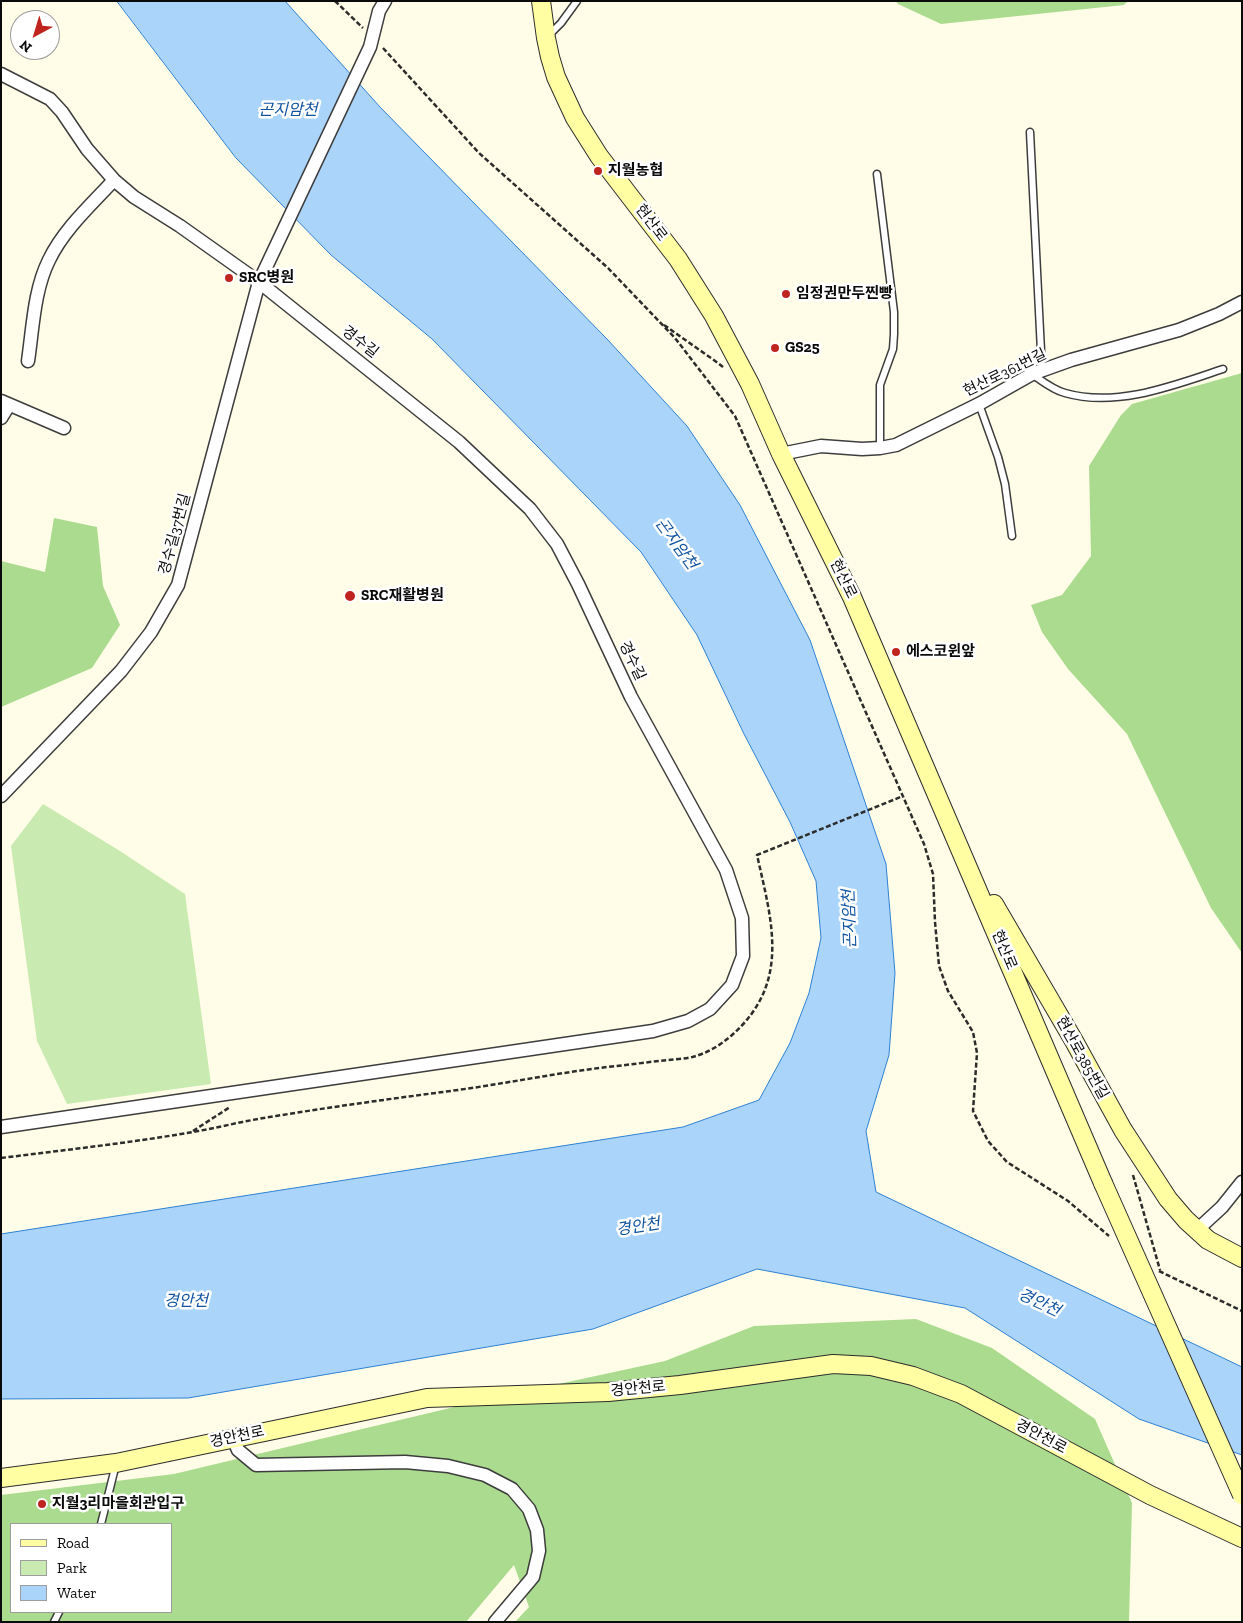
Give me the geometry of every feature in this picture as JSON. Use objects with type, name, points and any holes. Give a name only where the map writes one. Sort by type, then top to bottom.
[{"type":"street","name":"경수길37번길","points":[[1,796],[121,671],[151,632],[178,585],[259,282],[372,42],[379,11],[385,1]]},
{"type":"street","name":"현산로","points":[[541,1],[550,57],[556,77],[575,118],[599,156],[678,259],[704,300],[750,384],[781,454],[852,597],[1103,1182],[1242,1495]]},
{"type":"street","name":"경수길","points":[[1,74],[50,99],[62,112],[87,149],[114,180],[134,197],[180,226],[259,282],[459,442],[530,509],[557,544],[632,697],[726,870],[742,918],[743,956],[732,985],[710,1010],[688,1021],[653,1031],[1,1127]]},
{"type":"street","points":[[28,360],[39,286],[48,260],[60,240],[114,180]]},
{"type":"street","name":"현산로361번길","points":[[781,454],[821,446],[880,448],[896,445],[1037,373],[1071,360],[1179,330],[1219,314],[1242,302]]},
{"type":"street","points":[[1,418],[5,403],[64,428]]},
{"type":"street","name":"현산로385번길","points":[[953,832],[1074,1041],[1122,1130],[1168,1199],[1208,1240],[1242,1258]]},
{"type":"street","points":[[1198,1230],[1222,1207],[1242,1182]]},
{"type":"street","name":"경안천로","points":[[1,1478],[116,1463],[427,1398],[608,1392],[680,1385],[833,1364],[871,1366],[912,1376],[962,1394],[1150,1495],[1242,1538]]},
{"type":"street","points":[[233,1438],[238,1450],[256,1465],[405,1462],[448,1466],[485,1475],[512,1489],[529,1509],[537,1530],[539,1551],[533,1578],[495,1622]]},
{"type":"lane","points":[[546,38],[561,23],[577,1]]},
{"type":"lane","points":[[1030,132],[1037,373],[1064,393],[1088,398],[1108,398],[1168,388],[1223,369]]},
{"type":"lane","points":[[877,174],[894,312],[893,349],[880,385],[880,448]]},
{"type":"lane","points":[[979,404],[998,457],[1005,484],[1012,536]]},
{"type":"lane","points":[[101,1523],[116,1463]]},
{"type":"path","points":[[335,1],[479,153],[608,268],[675,338],[735,416],[924,844],[933,874],[934,922],[939,966],[948,990],[973,1032],[977,1052],[973,1111],[988,1141],[1007,1162],[1068,1201],[1115,1240]]},
{"type":"path","points":[[658,321],[718,362],[725,370]]},
{"type":"path","points":[[765,852],[903,796]]},
{"type":"path","points":[[1,1158],[192,1132],[274,1116],[603,1068],[695,1057]]},
{"type":"path","points":[[192,1132],[236,1104],[246,1091]]},
{"type":"path","points":[[1132,1172],[1161,1272]]},
{"type":"path","points":[[1153,1267],[1242,1311]]},
{"type":"green space","points":[[896,1],[1128,1],[1124,5],[941,24],[898,4]]},
{"type":"green space","points":[[1242,373],[1242,953],[1211,908],[1127,734],[1068,669],[1042,632],[1031,605],[1062,595],[1091,556],[1089,466],[1121,415],[1132,404]]},
{"type":"green space","points":[[54,518],[97,527],[103,586],[120,625],[92,668],[1,707],[1,561],[45,572]]},
{"type":"green space","points":[[43,804],[120,851],[185,894],[211,1084],[67,1104],[37,1041],[11,846]]},
{"type":"green space","points":[[916,1319],[992,1348],[1095,1419],[1132,1503],[1129,1622],[515,1622],[529,1607],[514,1565],[466,1622],[1,1622],[1,1495],[174,1474],[471,1403],[665,1361],[754,1326]]},
{"type":"water","points":[[117,1],[285,1],[380,107],[607,339],[687,426],[740,505],[810,640],[886,864],[895,973],[889,1055],[866,1131],[876,1192],[1242,1367],[1242,1455],[1139,1419],[965,1308],[757,1269],[593,1329],[188,1398],[1,1399],[1,1234],[683,1127],[759,1100],[790,1043],[809,993],[821,938],[816,881],[790,822],[744,734],[697,635],[641,552],[432,339],[331,255],[236,158]]},
{"type":"place","name":"지월농협","points":[[598,171]]},
{"type":"place","name":"SRC병원","points":[[229,278]]},
{"type":"place","name":"임정권만두찐빵","points":[[786,294]]},
{"type":"place","name":"GS25","points":[[775,348]]},
{"type":"place","name":"SRC재활병원","points":[[350,596]]},
{"type":"place","name":"에스코윈앞","points":[[896,652]]},
{"type":"place","name":"지월3리마을회관입구","points":[[42,1504]]},
{"type":"water label","name":"곤지암천","points":[[288,110]]},
{"type":"water label","name":"곤지암천","points":[[676,544]]},
{"type":"water label","name":"곤지암천","points":[[850,919]]},
{"type":"water label","name":"경안천","points":[[638,1227]]},
{"type":"water label","name":"경안천","points":[[186,1301]]},
{"type":"water label","name":"경안천","points":[[1039,1303]]}]
